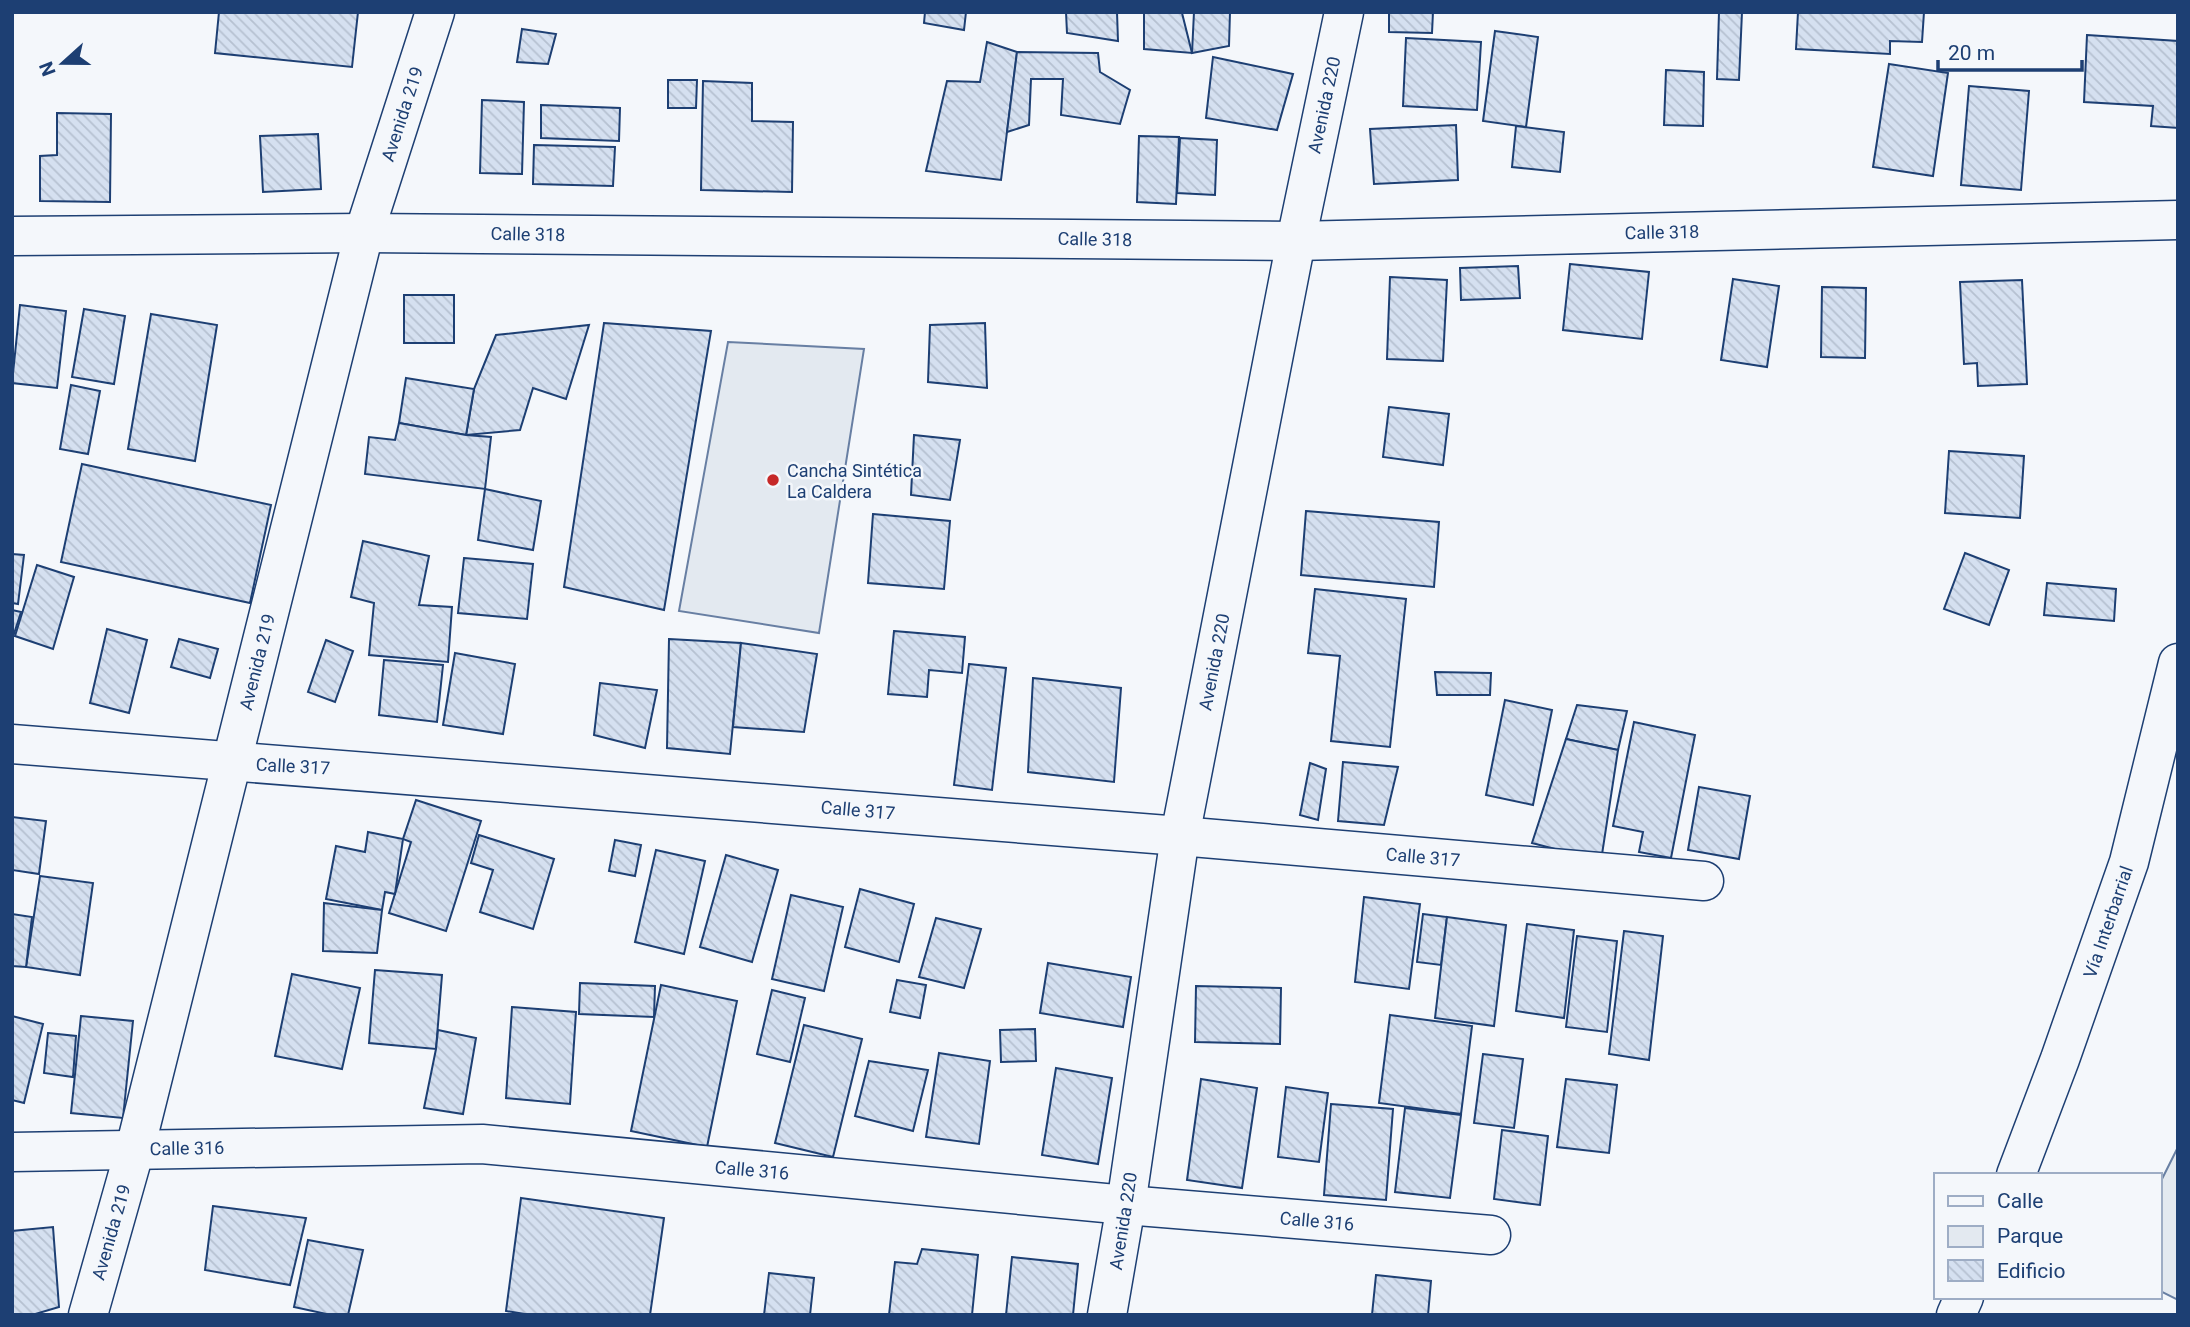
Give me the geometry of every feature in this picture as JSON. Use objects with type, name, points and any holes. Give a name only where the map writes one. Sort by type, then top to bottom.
[{"type":"street","name":"Avenida 219","points":[[88,1315],[135,1149],[363,233],[435,12]]},
{"type":"street","name":"Avenida 220","points":[[1107,1315],[1126,1205],[1180,836],[1296,241],[1344,12]]},
{"type":"street","name":"Calle 318","points":[[12,236],[363,233],[1296,241],[2178,220]]},
{"type":"street","name":"Vía Interbarrial","points":[[2017,1173],[2129,862],[2178,663]]},
{"type":"street","name":"Calle 317","points":[[12,744],[1180,836],[1704,881]]},
{"type":"street","name":"Calle 316","points":[[12,1152],[482,1144],[1126,1205],[1491,1235]]},
{"type":"street","points":[[1956,1315],[1963,1299]]},
{"type":"green space","name":"Cancha Sintética La Caldera","points":[[728,342],[864,349],[819,633],[679,611]]},
{"type":"green space","points":[[2178,1147],[2178,1300],[2162,1292],[2162,1179]]},
{"type":"building","points":[[219,12],[358,12],[352,67],[215,53]]},
{"type":"building","points":[[925,12],[966,12],[964,30],[924,23]]},
{"type":"building","points":[[1066,12],[1117,12],[1118,41],[1067,33]]},
{"type":"building","points":[[1144,12],[1182,13],[1192,53],[1144,49]]},
{"type":"building","points":[[1194,12],[1230,12],[1229,46],[1192,53]]},
{"type":"building","points":[[1389,12],[1433,12],[1432,33],[1389,32]]},
{"type":"building","points":[[1719,12],[1742,12],[1739,80],[1717,79]]},
{"type":"building","points":[[1798,12],[1924,12],[1922,42],[1890,41],[1890,54],[1796,49]]},
{"type":"building","points":[[522,29],[556,34],[548,64],[517,62]]},
{"type":"building","points":[[1495,31],[1538,37],[1526,127],[1483,121]]},
{"type":"building","points":[[2087,35],[2178,41],[2178,128],[2151,126],[2153,106],[2084,102]]},
{"type":"building","points":[[1406,38],[1481,42],[1477,110],[1403,106]]},
{"type":"building","points":[[987,42],[1017,52],[1001,180],[926,171],[947,81],[980,82]]},
{"type":"building","points":[[1017,52],[1098,53],[1100,72],[1130,90],[1120,124],[1061,115],[1063,79],[1031,79],[1029,125],[1007,132]]},
{"type":"building","points":[[1213,57],[1293,74],[1277,130],[1206,118]]},
{"type":"building","points":[[1889,64],[1948,73],[1933,176],[1873,167]]},
{"type":"building","points":[[1666,70],[1704,72],[1703,126],[1664,125]]},
{"type":"building","points":[[668,80],[697,80],[696,108],[668,108]]},
{"type":"building","points":[[703,81],[752,83],[752,121],[793,122],[792,192],[701,190]]},
{"type":"building","points":[[1969,86],[2029,91],[2021,190],[1961,185]]},
{"type":"building","points":[[482,100],[524,102],[522,174],[480,173]]},
{"type":"building","points":[[541,105],[620,108],[619,141],[541,138]]},
{"type":"building","points":[[57,113],[111,114],[110,202],[40,201],[40,156],[57,155]]},
{"type":"building","points":[[1456,125],[1458,180],[1374,184],[1370,129]]},
{"type":"building","points":[[1516,126],[1564,132],[1560,172],[1512,167]]},
{"type":"building","points":[[318,134],[321,189],[263,192],[260,136]]},
{"type":"building","points":[[1139,136],[1179,137],[1176,204],[1137,202]]},
{"type":"building","points":[[1180,138],[1217,140],[1215,195],[1177,193]]},
{"type":"building","points":[[534,145],[615,147],[613,186],[533,184]]},
{"type":"building","points":[[1570,264],[1649,272],[1642,339],[1563,330]]},
{"type":"building","points":[[1518,266],[1520,298],[1461,300],[1460,268]]},
{"type":"building","points":[[1390,277],[1447,280],[1443,361],[1387,359]]},
{"type":"building","points":[[1733,279],[1779,286],[1767,367],[1721,360]]},
{"type":"building","points":[[2022,280],[2027,384],[1978,386],[1977,363],[1964,364],[1960,282]]},
{"type":"building","points":[[1822,287],[1866,288],[1865,358],[1821,357]]},
{"type":"building","points":[[404,295],[454,295],[454,343],[404,343]]},
{"type":"building","points":[[20,305],[66,311],[57,388],[12,383]]},
{"type":"building","points":[[84,309],[125,316],[114,384],[72,377]]},
{"type":"building","points":[[151,314],[217,325],[195,461],[128,449]]},
{"type":"building","points":[[604,323],[711,331],[664,610],[564,587]]},
{"type":"building","points":[[985,323],[987,388],[928,382],[930,325]]},
{"type":"building","points":[[589,325],[566,399],[533,388],[520,430],[466,435],[474,389],[496,335]]},
{"type":"building","points":[[406,378],[474,389],[466,435],[399,423]]},
{"type":"building","points":[[71,385],[100,391],[88,454],[60,449]]},
{"type":"building","points":[[1389,407],[1449,414],[1443,465],[1383,457]]},
{"type":"building","points":[[399,423],[491,437],[485,489],[365,474],[369,437],[395,440]]},
{"type":"building","points":[[914,435],[960,440],[950,500],[911,495]]},
{"type":"building","points":[[1949,451],[2024,456],[2020,518],[1945,513]]},
{"type":"building","points":[[82,464],[271,505],[250,603],[61,562]]},
{"type":"building","points":[[485,489],[541,501],[533,550],[478,540]]},
{"type":"building","points":[[1306,511],[1439,522],[1434,587],[1301,575]]},
{"type":"building","points":[[873,514],[950,521],[944,589],[868,583]]},
{"type":"building","points":[[363,541],[429,556],[419,605],[452,607],[448,662],[369,655],[374,603],[351,597]]},
{"type":"building","points":[[1965,553],[2009,570],[1989,625],[1944,609]]},
{"type":"building","points":[[12,554],[24,555],[18,604],[12,603]]},
{"type":"building","points":[[464,558],[533,564],[527,619],[458,613]]},
{"type":"building","points":[[37,565],[74,577],[53,649],[15,636]]},
{"type":"building","points":[[2047,583],[2116,589],[2114,621],[2044,615]]},
{"type":"building","points":[[1315,589],[1406,599],[1390,747],[1331,741],[1340,656],[1308,653]]},
{"type":"building","points":[[12,610],[21,612],[12,640]]},
{"type":"building","points":[[107,629],[147,640],[129,713],[90,703]]},
{"type":"building","points":[[894,631],[965,637],[962,673],[929,670],[927,697],[888,694]]},
{"type":"building","points":[[179,639],[218,649],[210,678],[171,667]]},
{"type":"building","points":[[669,639],[741,643],[730,754],[667,748]]},
{"type":"building","points":[[326,640],[353,651],[335,702],[308,692]]},
{"type":"building","points":[[741,643],[817,654],[804,732],[733,727]]},
{"type":"building","points":[[455,653],[515,664],[503,734],[443,725]]},
{"type":"building","points":[[384,660],[443,665],[437,722],[379,715]]},
{"type":"building","points":[[969,664],[1006,668],[992,790],[954,785]]},
{"type":"building","points":[[1435,672],[1491,673],[1490,695],[1437,695]]},
{"type":"building","points":[[1033,678],[1121,688],[1114,782],[1028,772]]},
{"type":"building","points":[[600,683],[657,690],[645,748],[594,735]]},
{"type":"building","points":[[1505,700],[1552,710],[1533,805],[1486,795]]},
{"type":"building","points":[[1577,705],[1627,711],[1618,750],[1566,739]]},
{"type":"building","points":[[1634,722],[1695,735],[1671,858],[1639,852],[1643,832],[1613,826]]},
{"type":"building","points":[[1566,739],[1618,750],[1601,861],[1532,843]]},
{"type":"building","points":[[1343,762],[1398,767],[1384,825],[1338,821]]},
{"type":"building","points":[[1310,763],[1326,769],[1318,820],[1300,815]]},
{"type":"building","points":[[1699,787],[1750,796],[1739,859],[1688,850]]},
{"type":"building","points":[[416,800],[481,821],[446,931],[389,913],[411,842],[403,839]]},
{"type":"building","points":[[12,817],[46,821],[39,874],[12,870]]},
{"type":"building","points":[[368,832],[403,839],[395,894],[385,892],[382,910],[326,899],[336,846],[365,852]]},
{"type":"building","points":[[479,835],[554,859],[533,929],[480,912],[493,870],[471,863]]},
{"type":"building","points":[[615,840],[641,845],[635,876],[609,871]]},
{"type":"building","points":[[656,850],[705,861],[684,954],[635,942]]},
{"type":"building","points":[[726,855],[778,870],[752,962],[700,947]]},
{"type":"building","points":[[40,876],[93,883],[80,975],[26,967]]},
{"type":"building","points":[[860,889],[914,904],[899,962],[845,947]]},
{"type":"building","points":[[791,895],[843,907],[824,991],[772,979]]},
{"type":"building","points":[[1364,897],[1420,904],[1409,989],[1355,982]]},
{"type":"building","points":[[324,903],[382,910],[377,953],[323,951]]},
{"type":"building","points":[[12,914],[32,917],[26,967],[12,966]]},
{"type":"building","points":[[1423,914],[1447,917],[1441,965],[1417,962]]},
{"type":"building","points":[[1447,917],[1506,925],[1494,1026],[1435,1018]]},
{"type":"building","points":[[936,918],[981,929],[964,988],[919,977]]},
{"type":"building","points":[[1527,924],[1574,930],[1564,1018],[1516,1011]]},
{"type":"building","points":[[1624,931],[1663,936],[1649,1060],[1609,1054]]},
{"type":"building","points":[[1577,936],[1617,941],[1607,1032],[1566,1027]]},
{"type":"building","points":[[1048,963],[1131,977],[1123,1027],[1040,1013]]},
{"type":"building","points":[[375,970],[442,975],[436,1049],[369,1043]]},
{"type":"building","points":[[292,974],[360,988],[342,1069],[275,1056]]},
{"type":"building","points":[[897,980],[926,985],[920,1018],[890,1012]]},
{"type":"building","points":[[580,983],[655,986],[654,1017],[579,1014]]},
{"type":"building","points":[[661,985],[737,1001],[707,1147],[631,1131]]},
{"type":"building","points":[[1196,986],[1281,988],[1280,1044],[1195,1042]]},
{"type":"building","points":[[772,990],[805,998],[790,1062],[757,1054]]},
{"type":"building","points":[[512,1007],[576,1012],[570,1104],[506,1098]]},
{"type":"building","points":[[1390,1015],[1472,1026],[1461,1114],[1379,1103]]},
{"type":"building","points":[[12,1016],[43,1024],[24,1103],[12,1100]]},
{"type":"building","points":[[81,1016],[133,1021],[123,1118],[71,1113]]},
{"type":"building","points":[[804,1025],[862,1039],[833,1157],[775,1143]]},
{"type":"building","points":[[1035,1029],[1036,1061],[1001,1062],[1000,1030]]},
{"type":"building","points":[[438,1030],[476,1038],[463,1114],[424,1108]]},
{"type":"building","points":[[48,1033],[76,1036],[73,1077],[44,1073]]},
{"type":"building","points":[[939,1053],[990,1061],[979,1144],[926,1137]]},
{"type":"building","points":[[1483,1054],[1523,1059],[1514,1128],[1474,1123]]},
{"type":"building","points":[[869,1061],[928,1070],[913,1131],[855,1116]]},
{"type":"building","points":[[1056,1068],[1112,1078],[1098,1164],[1042,1155]]},
{"type":"building","points":[[1201,1079],[1257,1088],[1242,1188],[1187,1180]]},
{"type":"building","points":[[1566,1079],[1617,1085],[1609,1153],[1557,1147]]},
{"type":"building","points":[[1286,1087],[1328,1093],[1319,1162],[1278,1157]]},
{"type":"building","points":[[1331,1104],[1393,1109],[1386,1200],[1324,1195]]},
{"type":"building","points":[[1405,1108],[1461,1115],[1450,1198],[1395,1192]]},
{"type":"building","points":[[1502,1130],[1548,1136],[1540,1205],[1494,1199]]},
{"type":"building","points":[[521,1198],[664,1218],[650,1315],[531,1315],[506,1311]]},
{"type":"building","points":[[213,1206],[306,1218],[290,1285],[205,1270]]},
{"type":"building","points":[[53,1227],[59,1307],[32,1315],[12,1315],[12,1231]]},
{"type":"building","points":[[308,1240],[363,1250],[348,1315],[331,1315],[294,1307]]},
{"type":"building","points":[[922,1249],[978,1255],[972,1315],[889,1315],[895,1262],[917,1264]]},
{"type":"building","points":[[1012,1257],[1078,1264],[1073,1315],[1006,1315]]},
{"type":"building","points":[[769,1273],[814,1278],[810,1315],[764,1315]]},
{"type":"building","points":[[1376,1275],[1431,1281],[1428,1315],[1372,1315]]},
{"type":"place","name":"Cancha Sintética La Caldera","points":[[773,480]]}]
